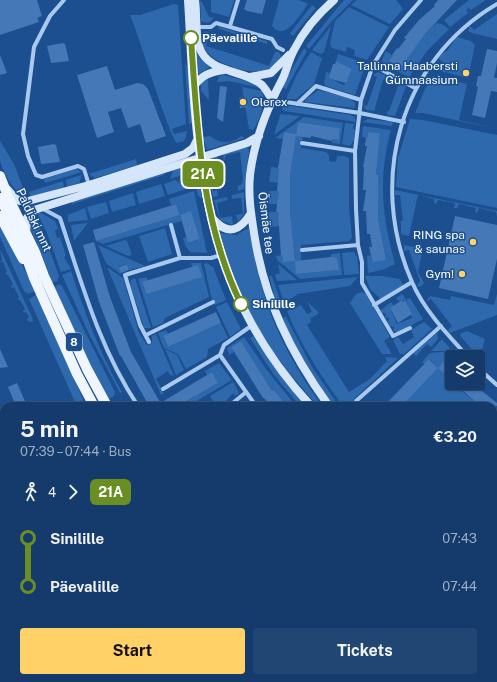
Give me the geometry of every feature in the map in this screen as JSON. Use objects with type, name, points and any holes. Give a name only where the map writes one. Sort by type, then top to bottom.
[{"type":"main road","points":[[188,0],[194,28],[203,54],[224,70],[250,77],[264,86],[272,100]]},
{"type":"main road","points":[[196,0],[194,28],[194,86],[197,140],[212,218],[221,255],[236,294],[251,326],[278,366],[309,402]]},
{"type":"main road","name":"Õismäe tee","points":[[326,402],[307,375],[284,334],[268,293],[260,267],[251,214],[250,174],[259,136],[272,100],[294,50],[320,14],[334,0]]},
{"type":"main road","points":[[250,77],[271,73],[294,50]]},
{"type":"main road","points":[[194,86],[199,79],[208,73],[224,70]]},
{"type":"main road","points":[[22,234],[30,213],[34,210],[246,142],[259,136]]},
{"type":"main road","points":[[1,178],[12,196],[20,201],[28,201],[89,185],[185,154],[193,148],[197,140]]},
{"type":"main road","name":"Paldiski mnt","points":[[1,178],[77,374],[92,402]]},
{"type":"main road","name":"Paldiski mnt","points":[[0,198],[22,234]]},
{"type":"main road","points":[[42,198],[44,207]]},
{"type":"main road","points":[[212,218],[220,227],[235,230],[241,227],[251,214]]},
{"type":"main road","name":"Paldiski mnt","points":[[0,216],[16,248],[39,277],[105,402]]},
{"type":"street","points":[[64,0],[50,16],[34,47],[24,125],[24,142],[34,174],[42,177],[78,166],[84,169],[89,185]]},
{"type":"street","points":[[230,26],[238,0]]},
{"type":"street","points":[[410,328],[393,336],[362,283],[362,262],[358,245],[356,209],[355,150],[362,100],[373,65],[396,28],[421,0]]},
{"type":"street","points":[[462,350],[441,326],[412,282],[400,246],[394,218],[392,188],[394,158],[404,122],[416,88],[426,70],[444,48],[467,25],[497,4]]},
{"type":"street","points":[[194,28],[211,27],[216,23],[230,26],[272,39],[277,47],[283,50]]},
{"type":"street","points":[[373,65],[416,88]]},
{"type":"street","points":[[297,104],[316,86],[362,100]]},
{"type":"street","points":[[272,100],[360,113],[404,122]]},
{"type":"street","points":[[302,143],[355,150]]},
{"type":"street","points":[[44,207],[45,210],[60,218],[93,319],[110,358],[136,402]]},
{"type":"street","points":[[171,225],[180,258]]},
{"type":"street","points":[[302,250],[358,245]]},
{"type":"street","points":[[149,342],[140,324],[125,275],[180,258],[211,258],[221,255]]},
{"type":"street","points":[[374,305],[412,282]]},
{"type":"street","points":[[146,335],[213,302]]},
{"type":"street","points":[[163,389],[220,355],[224,345],[251,326]]},
{"type":"street","points":[[356,401],[441,326]]},
{"type":"street","points":[[220,355],[253,402]]},
{"type":"street","points":[[485,374],[497,385]]},
{"type":"street","points":[[234,402],[245,393]]},
{"type":"shaded area","points":[[211,0],[234,0],[229,17],[211,12]]},
{"type":"shaded area","points":[[279,0],[299,0],[308,4],[292,25],[282,31],[277,30],[272,26]]},
{"type":"shaded area","points":[[344,0],[353,0],[331,22],[309,49],[306,46]]},
{"type":"shaded area","points":[[357,0],[396,0],[403,9],[390,24],[351,5]]},
{"type":"shaded area","points":[[469,0],[486,0],[471,10],[469,8],[466,10],[468,13],[450,27],[444,20]]},
{"type":"shaded area","points":[[200,1],[202,2],[209,17],[214,18],[210,22],[206,23],[201,21]]},
{"type":"shaded area","points":[[174,4],[178,5],[186,124],[172,129],[174,134],[187,131],[184,141],[177,143],[173,137],[161,105],[130,15],[140,15]]},
{"type":"shaded area","points":[[312,5],[316,8],[293,36],[290,33]]},
{"type":"shaded area","points":[[349,7],[389,27],[367,60],[354,56],[355,50],[347,47],[346,52],[332,48],[330,44],[335,21]]},
{"type":"shaded area","points":[[497,14],[497,39],[468,31],[470,26],[474,30]]},
{"type":"shaded area","points":[[436,23],[442,24],[449,29],[427,51],[409,77],[383,64],[382,60],[386,51],[393,56],[400,68],[425,34]]},
{"type":"shaded area","points":[[331,26],[324,52],[321,54],[312,50]]},
{"type":"shaded area","points":[[219,27],[267,41],[267,44],[219,29]]},
{"type":"shaded area","points":[[205,31],[209,33],[206,46],[269,66],[275,52],[279,52],[281,56],[276,64],[269,70],[254,72],[236,68],[219,61],[207,52],[202,39],[202,34]]},
{"type":"shaded area","points":[[457,37],[471,41],[475,45],[468,78],[436,70],[443,62],[438,58],[447,51]]},
{"type":"shaded area","points":[[304,48],[307,51],[286,89],[282,87]]},
{"type":"shaded area","points":[[196,49],[200,59],[210,67],[197,75]]},
{"type":"shaded area","points":[[311,52],[322,58],[314,84],[296,99],[286,99],[297,74]]},
{"type":"shaded area","points":[[338,54],[366,63],[355,95],[326,86],[324,83],[326,72],[330,73],[331,79],[344,85],[352,69],[336,61]]},
{"type":"shaded area","points":[[185,62],[189,73],[192,122],[189,125]]},
{"type":"shaded area","points":[[378,72],[385,75],[387,79],[383,80],[375,111],[366,110],[364,105],[367,106],[377,77],[373,75]]},
{"type":"shaded area","points":[[224,75],[249,82],[260,88],[229,81],[217,82],[219,76]]},
{"type":"shaded area","points":[[433,76],[467,84],[459,120],[497,129],[423,113],[415,113],[425,89]]},
{"type":"shaded area","points":[[206,79],[208,80],[209,100],[201,91],[201,82]]},
{"type":"shaded area","points":[[396,83],[406,86],[395,116],[388,115],[386,112],[389,111],[398,86]]},
{"type":"shaded area","points":[[242,87],[262,91],[262,111],[253,130],[249,129]]},
{"type":"shaded area","points":[[318,90],[350,98],[355,103],[355,108],[305,102],[305,100]]},
{"type":"shaded area","points":[[283,105],[351,115],[355,118],[356,122],[284,111],[282,109]]},
{"type":"shaded area","points":[[280,115],[300,116],[274,135]]},
{"type":"shaded area","points":[[304,117],[343,123],[340,144],[332,143],[332,139],[339,140],[340,128],[298,122],[296,134],[284,132],[283,139],[275,138]]},
{"type":"shaded area","points":[[368,119],[393,122],[392,126],[362,122]]},
{"type":"shaded area","points":[[410,119],[423,120],[497,135],[497,208],[396,187],[398,158]]},
{"type":"shaded area","points":[[345,123],[355,124],[353,126],[353,129],[355,130],[354,140],[350,146],[342,144]]},
{"type":"shaded area","points":[[363,126],[391,130],[384,164],[383,197],[387,230],[395,264],[382,270],[368,273],[367,256],[372,255],[386,260],[378,218],[378,175],[376,175],[380,133],[368,132],[368,138],[362,137]]},
{"type":"shaded area","points":[[296,134],[303,135],[301,148],[326,152],[329,155],[329,161],[336,162],[337,156],[349,158],[349,208],[352,237],[349,241],[301,245],[301,261],[296,274],[339,270],[331,257],[331,254],[340,253],[342,275],[300,279],[277,260],[276,256],[283,255],[283,262],[295,261],[290,219],[290,176]]},
{"type":"shaded area","points":[[210,136],[222,142],[229,142],[241,136],[245,138],[207,150],[203,137]]},
{"type":"shaded area","points":[[0,141],[14,164],[27,198],[18,193],[14,188],[1,165]]},
{"type":"shaded area","points":[[247,147],[249,150],[244,189],[238,191],[238,186],[242,184],[243,179],[240,152],[226,155],[224,161],[223,156],[227,152]]},
{"type":"shaded area","points":[[217,156],[218,160],[216,161],[214,158],[209,161],[213,191],[217,190],[218,196],[213,197],[206,163],[208,159]]},
{"type":"shaded area","points":[[136,159],[137,165],[95,178],[89,174]]},
{"type":"shaded area","points":[[188,166],[189,173],[170,179],[173,170]]},
{"type":"shaded area","points":[[191,167],[197,174],[203,199],[198,196]]},
{"type":"shaded area","points":[[271,167],[279,168],[279,183],[269,182]]},
{"type":"shaded area","points":[[76,169],[82,172],[45,183],[44,179]]},
{"type":"shaded area","points":[[164,173],[164,175],[72,204],[72,201]]},
{"type":"shaded area","points":[[82,175],[79,183],[67,187],[66,180]]},
{"type":"shaded area","points":[[175,180],[189,188],[168,195],[164,184]]},
{"type":"shaded area","points":[[63,181],[64,187],[31,198],[29,192]]},
{"type":"shaded area","points":[[161,184],[165,196],[139,204],[136,192]]},
{"type":"shaded area","points":[[395,190],[497,211],[497,217],[496,212],[479,208],[477,213],[475,212],[476,208],[459,204],[457,208],[454,208],[455,203],[438,200],[436,204],[434,203],[434,199],[418,195],[409,236],[401,234],[401,223],[399,222],[403,220],[400,195],[395,195]]},
{"type":"shaded area","points":[[194,191],[207,253],[194,253],[187,248],[183,238],[187,237],[189,243],[200,239],[191,212],[180,215],[176,204],[171,205],[169,199]]},
{"type":"shaded area","points":[[269,191],[279,191],[278,204],[269,204]]},
{"type":"shaded area","points":[[244,192],[244,214],[238,222],[236,215],[243,214],[241,198],[232,199],[232,195]]},
{"type":"shaded area","points":[[133,193],[136,205],[112,212],[109,201]]},
{"type":"shaded area","points":[[227,197],[228,200],[217,203],[220,218],[232,216],[232,225],[220,220],[214,200]]},
{"type":"shaded area","points":[[106,202],[109,213],[91,219],[87,207]]},
{"type":"shaded area","points":[[85,208],[88,220],[68,222],[68,215]]},
{"type":"shaded area","points":[[39,212],[55,221],[58,229],[55,230],[57,238],[60,237],[66,256],[64,257],[71,269],[61,272],[47,233],[37,213]]},
{"type":"shaded area","points":[[269,212],[278,212],[280,226],[270,227]]},
{"type":"shaded area","points":[[33,215],[45,237],[59,276],[57,281],[52,283],[41,252],[29,225]]},
{"type":"shaded area","points":[[180,215],[182,221],[103,244],[96,241]]},
{"type":"shaded area","points":[[88,223],[74,241],[71,225]]},
{"type":"shaded area","points":[[0,224],[36,291],[28,294],[24,291],[0,237]]},
{"type":"shaded area","points":[[165,228],[172,254],[148,262],[139,236]]},
{"type":"shaded area","points":[[249,228],[259,278],[275,324],[288,353],[319,402],[315,402],[288,370],[260,332],[245,305],[237,288],[220,233],[236,235]]},
{"type":"shaded area","points":[[125,240],[127,241],[132,255],[128,256],[106,246]]},
{"type":"shaded area","points":[[98,245],[145,266],[129,270],[127,264],[119,266],[122,275],[106,263]]},
{"type":"shaded area","points":[[404,245],[423,249],[418,272],[424,283],[420,287],[417,286],[420,281],[409,250],[404,251]]},
{"type":"shaded area","points":[[0,249],[32,317],[33,321],[31,322],[27,319],[29,317],[26,312],[24,313],[23,311],[25,309],[20,300],[18,300],[19,297],[14,287],[12,288],[11,286],[13,284],[8,275],[5,273],[7,272],[3,262],[0,262],[2,260]]},
{"type":"shaded area","points":[[354,252],[357,257],[359,274],[344,275],[342,253]]},
{"type":"shaded area","points":[[191,263],[201,263],[209,297],[165,318],[163,323],[153,327],[138,279],[147,277],[148,281],[142,283],[146,294],[192,267]]},
{"type":"shaded area","points":[[207,263],[213,267],[226,300],[215,305],[211,296],[204,264]]},
{"type":"shaded area","points":[[278,264],[297,280],[277,281],[275,275],[280,273]]},
{"type":"shaded area","points":[[107,267],[123,278],[139,333],[147,345],[152,343],[152,336],[156,334],[174,376],[170,375],[168,371],[156,379],[164,393],[161,395]]},
{"type":"shaded area","points":[[71,271],[94,333],[114,378],[122,392],[120,393],[89,334],[62,275]]},
{"type":"shaded area","points":[[269,276],[272,276],[282,306],[277,306],[273,296],[274,293]]},
{"type":"shaded area","points":[[365,276],[382,276],[400,279],[403,285],[381,299],[370,289]]},
{"type":"shaded area","points":[[358,277],[350,286],[298,294],[287,301],[287,304],[285,305],[278,285]]},
{"type":"shaded area","points":[[135,278],[151,328],[144,328],[130,284],[131,280]]},
{"type":"shaded area","points":[[59,284],[62,286],[115,392],[114,396],[109,399],[93,371],[54,287]]},
{"type":"shaded area","points":[[362,292],[366,294],[390,337],[384,341],[392,354],[382,354],[350,303],[356,294]]},
{"type":"shaded area","points":[[37,294],[83,402],[75,402],[29,299]]},
{"type":"shaded area","points":[[402,294],[406,300],[398,301],[396,298]]},
{"type":"shaded area","points":[[497,294],[497,315],[450,333],[448,330],[452,326],[431,299],[426,301],[430,296],[450,300],[451,296],[494,305]]},
{"type":"shaded area","points":[[410,298],[423,319],[399,332],[393,331],[394,327],[390,326],[388,322],[389,318],[385,317],[386,314],[381,312],[381,310],[391,302],[394,306],[390,308],[397,324],[412,318],[406,300]]},
{"type":"shaded area","points":[[307,301],[319,313],[310,319],[311,322],[307,325],[349,392],[370,379],[387,361],[385,357],[398,358],[353,400],[354,402],[340,402],[312,360],[287,311],[301,305],[307,314],[312,312]]},
{"type":"shaded area","points":[[227,302],[241,329],[230,337],[216,307]]},
{"type":"shaded area","points":[[286,317],[312,367],[336,402],[330,402],[295,346],[282,318]]},
{"type":"shaded area","points":[[424,322],[432,329],[404,354],[400,354],[393,340],[398,337],[403,344],[414,337],[411,330]]},
{"type":"shaded area","points":[[221,323],[228,338],[208,349],[207,357],[186,369],[178,354],[164,348],[158,333],[166,330],[168,334],[163,337],[168,347]]},
{"type":"shaded area","points":[[467,331],[485,339],[482,350],[473,350],[460,334]]},
{"type":"shaded area","points":[[437,333],[438,339],[431,347],[427,344],[416,356],[413,353]]},
{"type":"shaded area","points":[[253,336],[273,365],[304,402],[297,402],[274,375],[250,338]]},
{"type":"shaded area","points":[[244,337],[266,369],[293,402],[284,402],[274,390],[272,391],[241,341],[231,347],[234,352],[229,355],[227,348]]},
{"type":"shaded area","points":[[442,339],[451,350],[445,351],[431,351]]},
{"type":"shaded area","points":[[165,349],[177,355],[184,370],[176,375]]},
{"type":"shaded area","points":[[430,353],[445,353],[445,360],[439,368],[445,375],[445,390],[461,390],[475,402],[406,402],[438,368],[430,359],[424,364],[422,362]]},
{"type":"shaded area","points":[[219,363],[232,380],[195,402],[185,402],[218,383],[212,372],[207,375],[205,371]]},
{"type":"shaded area","points":[[233,382],[239,393],[235,396],[233,393],[225,402],[214,402],[210,396]]},
{"type":"building","points":[[0,0],[37,0],[42,16],[37,18],[39,22],[0,35]]},
{"type":"building","points":[[247,0],[266,0],[262,14],[244,9]]},
{"type":"building","points":[[438,0],[457,0],[425,34],[400,69],[389,61],[393,56],[392,55],[406,39],[404,38],[419,20],[435,6],[434,5]]},
{"type":"building","points":[[63,43],[65,44],[69,61],[51,63],[47,46]]},
{"type":"building","points":[[487,49],[497,51],[497,63],[494,78],[497,78],[497,92],[491,91],[485,118],[472,115],[478,87],[476,86],[478,76],[481,76]]},
{"type":"building","points":[[0,55],[7,73],[0,75]]},
{"type":"building","points":[[336,61],[352,69],[346,83],[331,79],[329,77],[333,64],[335,64]]},
{"type":"building","points":[[107,66],[115,90],[137,83],[143,84],[148,89],[166,136],[146,143],[140,124],[128,128],[121,108],[108,112],[114,132],[97,138],[77,75]]},
{"type":"building","points":[[220,86],[227,87],[223,122],[217,118]]},
{"type":"building","name":"Olerex","points":[[245,97],[247,107],[240,108],[239,98]]},
{"type":"building","points":[[298,122],[340,128],[339,140],[332,139],[332,141],[311,136],[311,138],[296,136],[290,176],[290,219],[295,261],[283,262],[283,255],[281,256],[278,212],[276,212],[279,191],[277,191],[278,168],[284,132],[296,134]]},
{"type":"building","points":[[368,132],[380,133],[376,175],[378,175],[378,218],[386,260],[373,262],[369,247],[372,247],[370,234],[367,234],[366,211],[363,211],[366,190],[363,190],[363,167],[367,146],[365,146],[366,137],[368,138]]},
{"type":"building","points":[[54,144],[56,145],[60,162],[41,164],[38,147]]},
{"type":"building","points":[[176,204],[180,215],[96,241],[93,230]]},
{"type":"building","points":[[191,211],[200,239],[188,243],[180,215]]},
{"type":"building","name":"RING spa & saunas","points":[[455,216],[497,225],[497,259],[488,299],[439,288]]},
{"type":"building","points":[[94,242],[110,297],[131,352],[160,402],[147,402],[120,356],[99,302],[83,245]]},
{"type":"building","points":[[331,257],[337,258],[339,270],[296,274],[295,261]]},
{"type":"building","points":[[127,264],[129,270],[121,273],[119,267]]},
{"type":"building","points":[[198,265],[202,277],[146,294],[142,282]]},
{"type":"building","points":[[402,300],[403,302],[405,300],[412,314],[398,323],[390,308]]},
{"type":"building","points":[[216,312],[221,323],[168,347],[163,336]]},
{"type":"building","points":[[241,341],[272,391],[274,390],[284,402],[268,402],[263,398],[231,347]]},
{"type":"building","points":[[0,349],[8,367],[0,368]]},
{"type":"building","points":[[429,359],[438,368],[406,402],[388,402]]},
{"type":"building","points":[[445,360],[445,374],[438,368]]},
{"type":"building","points":[[212,372],[218,383],[185,402],[162,402]]},
{"type":"building","points":[[17,383],[25,402],[14,402],[8,387]]},
{"type":"building","points":[[462,390],[481,390],[496,402],[475,402]]},
{"type":"bus line","name":"21A","points":[[191,38],[197,140],[203,176],[221,255],[241,304]]},
{"type":"place","name":"Päevalille","points":[[191,38]]},
{"type":"place","name":"Tallinna Haabersti Gümnaasium","points":[[466,73]]},
{"type":"place","name":"Olerex","points":[[243,102]]},
{"type":"place","name":"RING spa & saunas","points":[[473,242]]},
{"type":"place","name":"Gym!","points":[[462,274]]},
{"type":"place","name":"Sinilille","points":[[241,304]]}]
